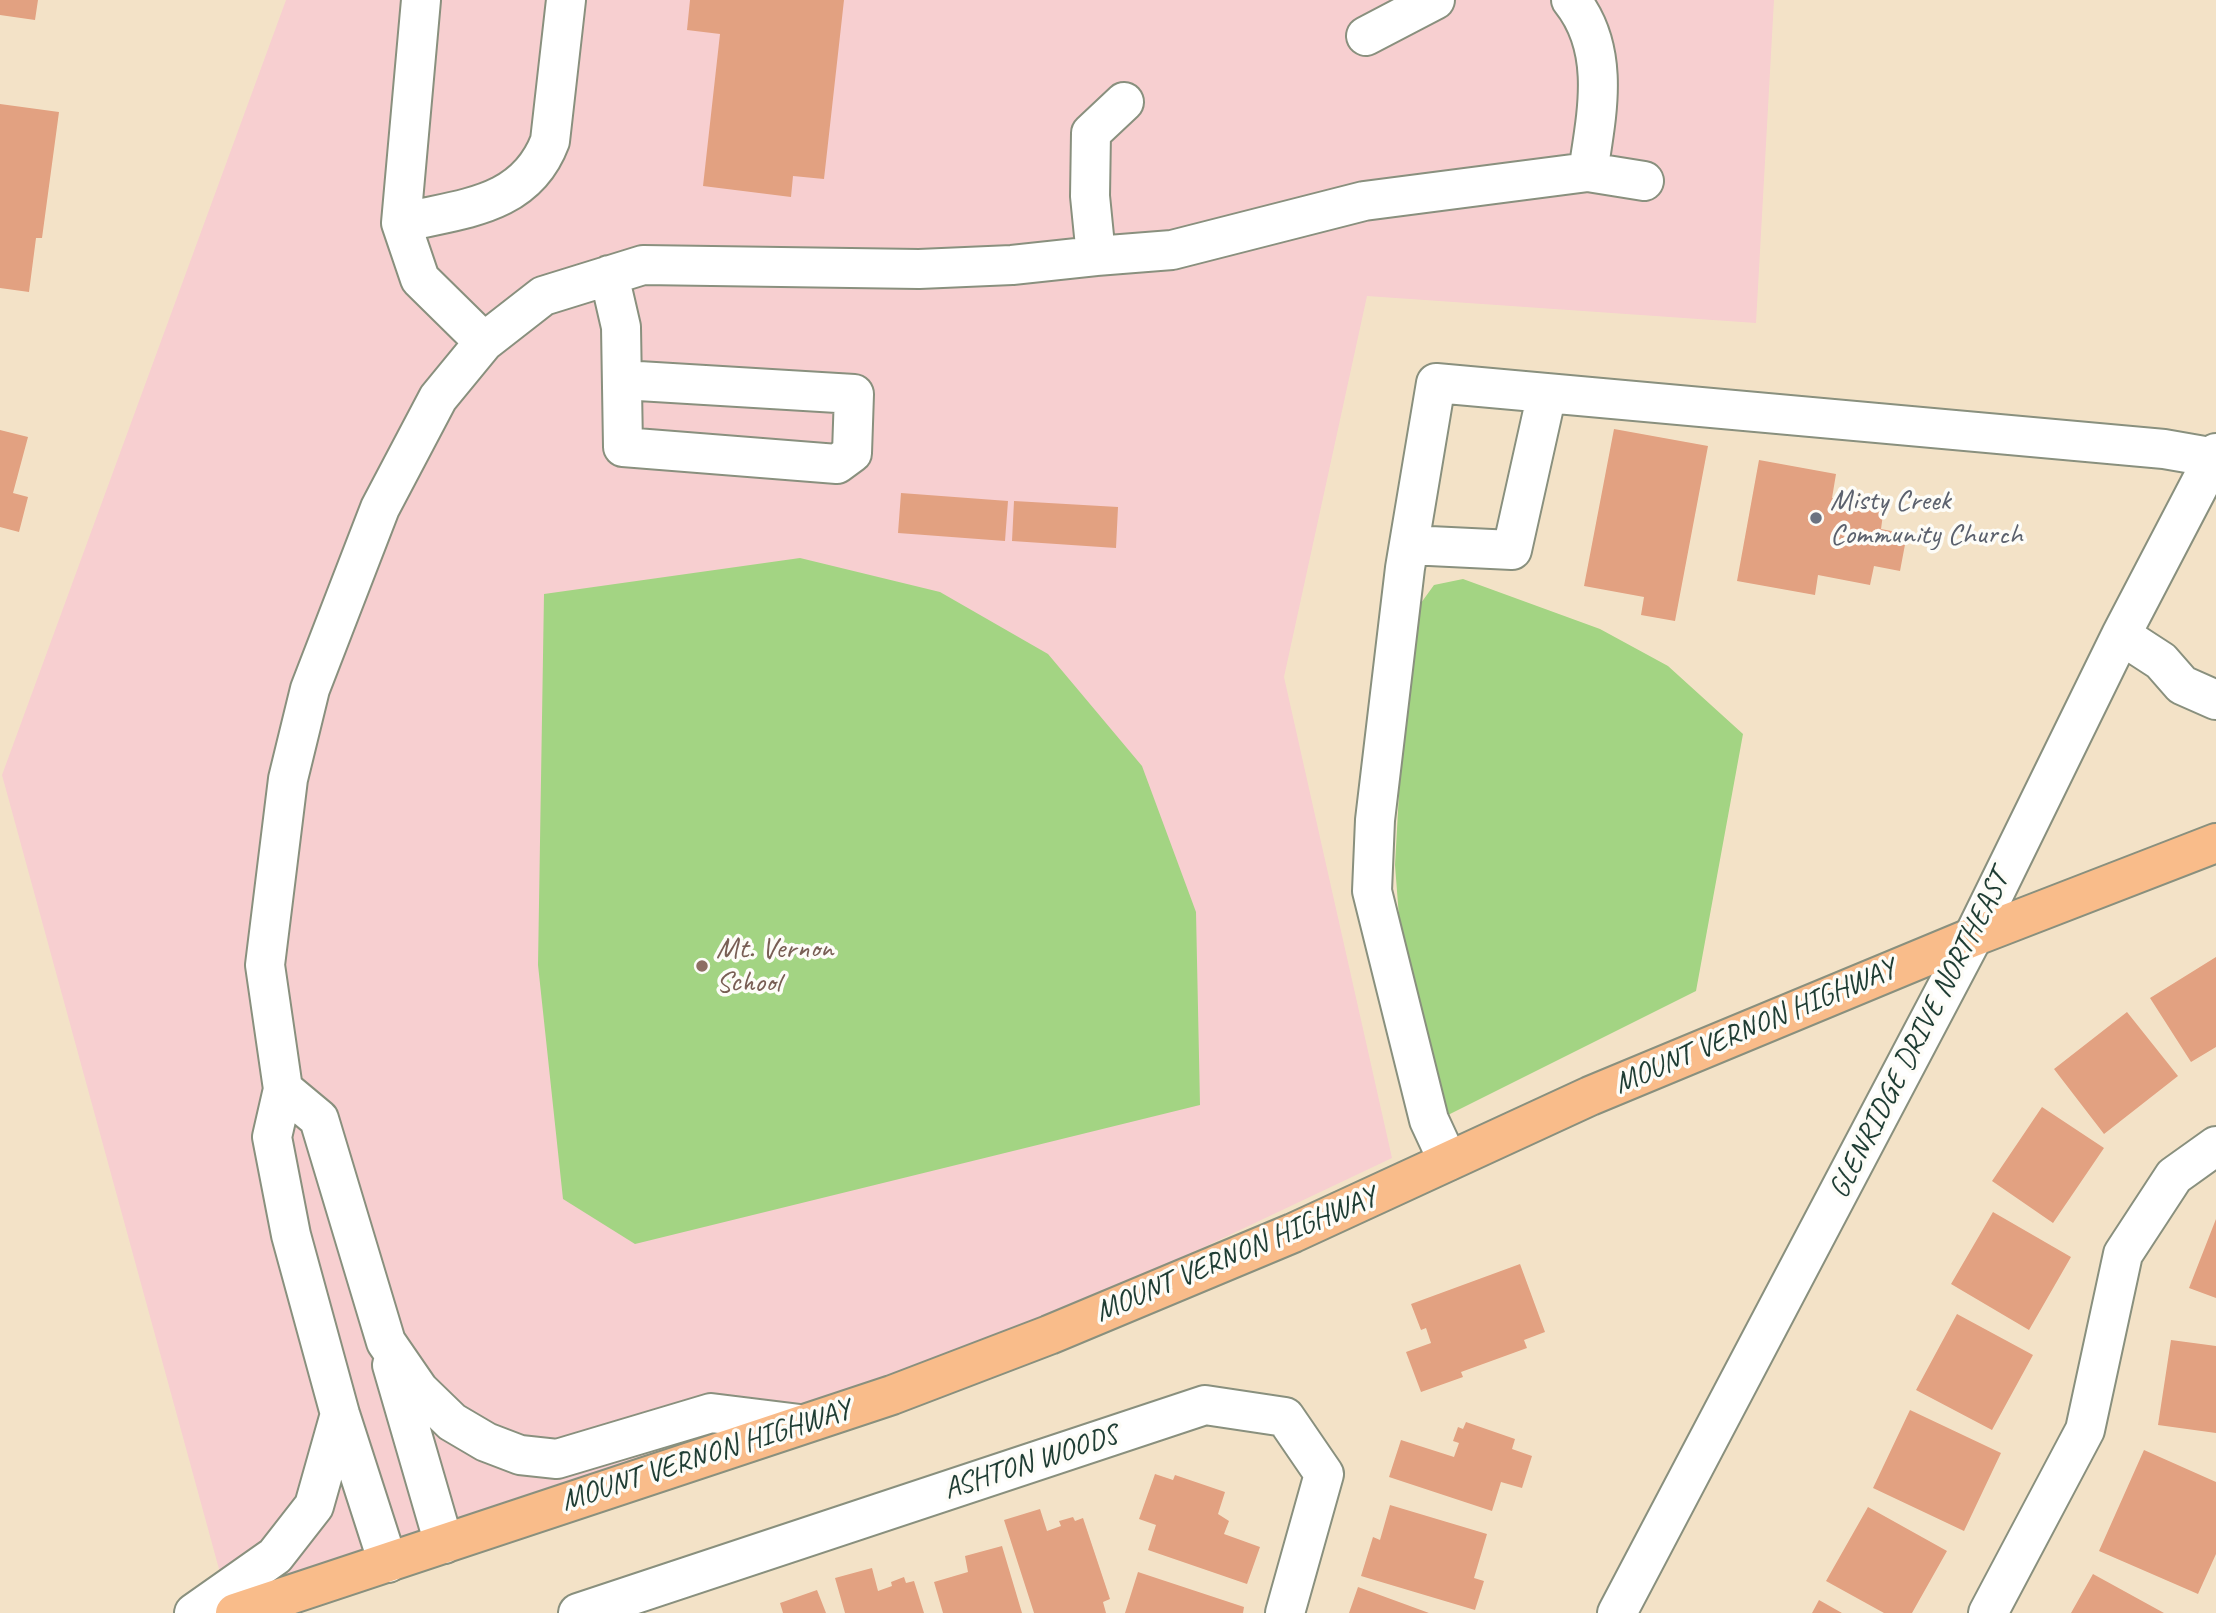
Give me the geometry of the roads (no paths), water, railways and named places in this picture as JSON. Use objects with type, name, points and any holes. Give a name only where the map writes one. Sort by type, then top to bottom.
[{"type":"main road","name":"MOUNT VERNON HIGHWAY","points":[[235,1613],[892,1395],[1049,1335],[1293,1233],[1590,1096],[1973,937],[2216,843]]},
{"type":"street","points":[[422,0],[401,223],[420,279],[484,342]]},
{"type":"street","points":[[401,223],[505,195],[529,179],[542,163],[550,141],[566,0]]},
{"type":"street","points":[[1366,36],[1435,0]]},
{"type":"street","points":[[1571,0],[1582,14],[1597,51],[1598,101],[1588,172]]},
{"type":"street","points":[[1096,257],[1090,196],[1091,133],[1124,102]]},
{"type":"street","points":[[388,1563],[340,1414],[292,1235],[272,1137],[283,1089],[265,965],[288,779],[310,690],[380,508],[438,398],[484,342],[543,296],[643,265],[919,268],[1012,265],[1172,250],[1364,201],[1588,172],[1644,181]]},
{"type":"street","points":[[609,275],[621,327],[623,447],[837,464],[852,453],[854,394],[622,380]]},
{"type":"street","points":[[1448,1161],[1429,1120],[1372,891],[1375,820],[1409,545],[1436,383],[2164,449],[2215,456]]},
{"type":"street","points":[[1409,545],[1511,550],[1547,393]]},
{"type":"street","name":"GLENRIDGE DRIVE NORTHEAST","points":[[1618,1613],[1973,937],[2121,635],[2215,456]]},
{"type":"street","points":[[2121,635],[2161,661],[2182,685],[2216,700]]},
{"type":"street","points":[[283,1089],[320,1119],[444,1544]]},
{"type":"street","points":[[1988,1613],[2085,1430],[2123,1254],[2174,1176],[2216,1146]]},
{"type":"street","points":[[386,1342],[419,1390],[452,1422],[486,1443],[520,1455],[557,1459],[712,1413],[800,1424]]},
{"type":"street","name":"ASHTON WOODS","points":[[578,1613],[1205,1405],[1285,1417],[1324,1474],[1285,1613]]},
{"type":"street","points":[[194,1613],[275,1556],[314,1506],[340,1414]]},
{"type":"place","name":"Misty Creek Community Church","points":[[1816,518]]},
{"type":"place","name":"Mt. Vernon School","points":[[702,966]]}]
